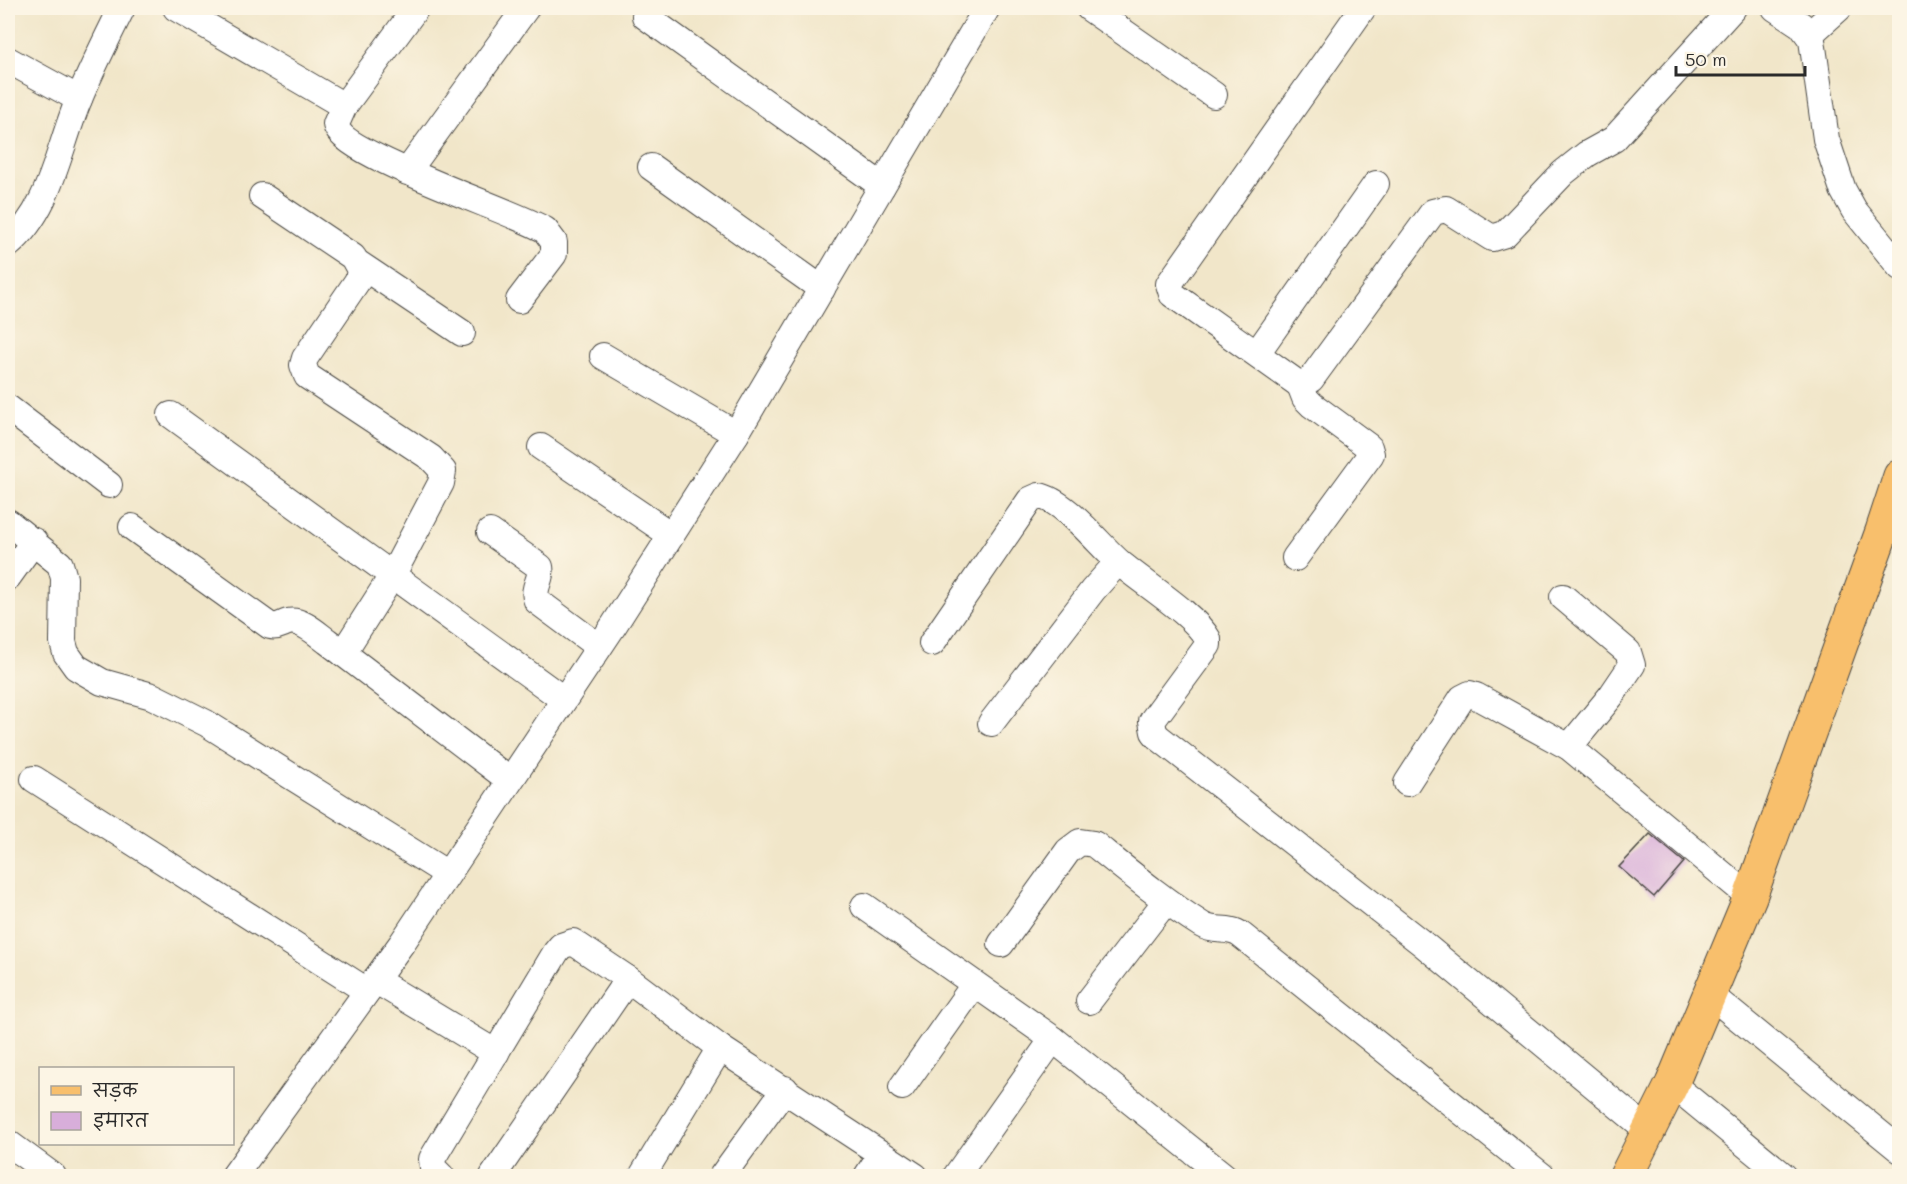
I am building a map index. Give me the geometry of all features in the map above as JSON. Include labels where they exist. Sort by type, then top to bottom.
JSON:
[{"type":"main road","points":[[1626,1176],[1672,1084],[1750,897],[1882,531],[1899,476]]},
{"type":"street","points":[[8,245],[31,222],[40,205],[79,99],[122,8]]},
{"type":"street","points":[[176,8],[344,106]]},
{"type":"street","points":[[417,8],[344,106],[336,124],[341,136],[407,172],[538,226],[550,236],[555,248],[554,254],[519,300]]},
{"type":"street","points":[[407,172],[526,8]]},
{"type":"street","points":[[234,1176],[371,985],[599,647],[736,434],[987,8]]},
{"type":"street","points":[[1089,8],[1214,95]]},
{"type":"street","points":[[1295,558],[1371,454],[1370,447],[1305,398],[1300,385],[1172,294],[1169,284],[1363,8]]},
{"type":"street","points":[[1300,385],[1311,379],[1433,212],[1446,209],[1492,238],[1506,234],[1563,173],[1587,154],[1614,139],[1733,8]]},
{"type":"street","points":[[1775,8],[1801,26],[1809,35],[1813,46],[1826,139],[1843,190],[1854,210],[1899,267]]},
{"type":"street","points":[[1809,35],[1839,8]]},
{"type":"street","points":[[645,16],[882,186]]},
{"type":"street","points":[[8,60],[79,99]]},
{"type":"street","points":[[651,167],[822,289]]},
{"type":"street","points":[[1257,353],[1376,184]]},
{"type":"street","points":[[262,196],[462,333]]},
{"type":"street","points":[[343,653],[393,576],[441,483],[443,471],[431,458],[307,376],[303,365],[358,280],[360,270],[356,262]]},
{"type":"street","points":[[603,356],[736,434]]},
{"type":"street","points":[[8,408],[110,485]]},
{"type":"street","points":[[171,415],[562,699]]},
{"type":"street","points":[[541,447],[671,535]]},
{"type":"street","points":[[932,643],[1034,497],[1043,497],[1066,512],[1118,562],[1190,619],[1208,639],[1208,645],[1152,721],[1154,732],[1158,737],[1423,944],[1650,1132]]},
{"type":"street","points":[[8,522],[60,564],[64,578],[63,642],[66,653],[86,675],[102,682],[152,696],[206,723],[446,873]]},
{"type":"street","points":[[132,527],[265,624],[274,628],[287,622],[300,623],[343,653],[508,779]]},
{"type":"street","points":[[490,532],[540,567],[541,575],[535,591],[537,601],[599,647]]},
{"type":"street","points":[[8,577],[33,541]]},
{"type":"street","points":[[992,723],[1093,590],[1118,562]]},
{"type":"street","points":[[1563,597],[1628,652],[1632,665],[1611,696],[1569,747]]},
{"type":"street","points":[[1407,783],[1462,698],[1470,694],[1498,706],[1569,747],[1750,897]]},
{"type":"street","points":[[34,779],[371,985],[496,1053]]},
{"type":"street","points":[[1001,944],[1068,851],[1080,842],[1094,844],[1166,901],[1207,927],[1232,929],[1241,934],[1542,1176]]},
{"type":"street","points":[[1089,1001],[1166,901]]},
{"type":"street","points":[[864,906],[1053,1038],[1224,1176]]},
{"type":"street","points":[[441,1176],[432,1168],[432,1159],[561,946],[573,942],[628,979],[720,1048],[784,1089],[873,1166],[915,1176]]},
{"type":"street","points":[[493,1176],[628,979]]},
{"type":"street","points":[[902,1087],[974,985]]},
{"type":"street","points":[[1709,994],[1899,1150]]},
{"type":"street","points":[[956,1176],[1053,1038]]},
{"type":"street","points":[[642,1176],[720,1048]]},
{"type":"street","points":[[1672,1084],[1784,1176]]},
{"type":"street","points":[[722,1176],[784,1089]]},
{"type":"street","points":[[8,1143],[53,1176]]},
{"type":"building","points":[[1650,834],[1684,862],[1654,897],[1619,867]]}]
